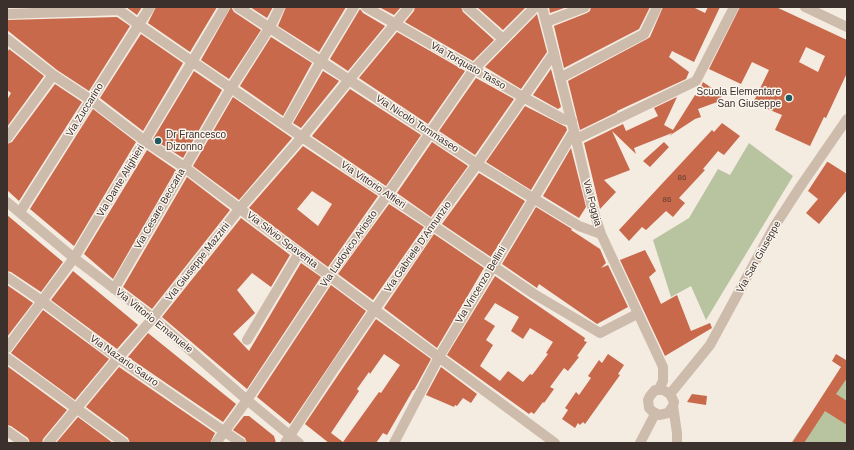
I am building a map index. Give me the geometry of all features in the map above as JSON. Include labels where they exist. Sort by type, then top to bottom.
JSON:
[{"type":"street","name":"Via Zuccarino","points":[[20,212],[150,7]]},
{"type":"street","name":"Via Dante Alighieri","points":[[7,348],[74,258],[225,7]]},
{"type":"street","name":"Via Nicolò Tommaseo","points":[[238,7],[477,164],[579,226],[601,234]]},
{"type":"street","name":"Via Cesare Beccaria","points":[[114,289],[184,167],[231,88],[270,27],[280,7]]},
{"type":"street","points":[[285,125],[321,61],[354,7]]},
{"type":"street","name":"Via Torquato Tasso","points":[[366,7],[563,119],[574,130]]},
{"type":"street","name":"Via Giuseppe Mazzini","points":[[48,443],[153,318],[240,208],[302,137],[409,7]]},
{"type":"street","points":[[467,7],[503,39]]},
{"type":"street","name":"Via Ludovico Ariosto","points":[[216,443],[247,400],[330,275],[474,69],[535,7]]},
{"type":"street","name":"Via Foggia","points":[[542,7],[574,130],[591,203],[601,234],[663,367],[663,380],[659,389]]},
{"type":"street","points":[[546,22],[585,7]]},
{"type":"street","points":[[560,78],[644,34],[657,7]]},
{"type":"street","points":[[574,130],[696,82],[734,7]]},
{"type":"street","points":[[805,7],[847,27]]},
{"type":"street","name":"Via Vittorio Alfieri","points":[[117,9],[138,25],[534,294],[600,333],[637,314]]},
{"type":"street","points":[[7,14],[117,9]]},
{"type":"street","name":"Via Silvio Spaventa","points":[[8,42],[240,208],[299,254],[330,275],[555,443]]},
{"type":"street","name":"Via Gabriele D'Annunzio","points":[[288,440],[333,370],[554,53]]},
{"type":"street","points":[[7,138],[53,75]]},
{"type":"street","name":"Via San Giuseppe","points":[[670,394],[710,345],[774,227],[847,119]]},
{"type":"street","name":"Via Vincenzo Bellini","points":[[394,443],[439,357],[574,130]]},
{"type":"street","name":"Via Vittorio Emanuele","points":[[7,202],[74,258],[153,318],[247,400],[288,440],[299,443]]},
{"type":"street","points":[[247,340],[299,254]]},
{"type":"street","name":"Via Nazario Sauro","points":[[7,277],[42,301],[118,358],[241,443]]},
{"type":"street","points":[[7,358],[124,443]]},
{"type":"street","points":[[673,406],[668,413],[655,414],[649,408],[648,400],[652,393],[659,389],[667,391],[670,394],[674,402],[673,406],[678,433],[678,443]]},
{"type":"street","points":[[640,443],[655,414]]},
{"type":"street","points":[[7,431],[24,443]]},
{"type":"green space","points":[[749,143],[793,176],[706,320],[691,286],[671,297],[653,240],[689,218],[718,169],[730,175]]},
{"type":"green space","points":[[847,361],[847,443],[791,443]]},
{"type":"building","points":[[126,7],[142,7],[137,15]]},
{"type":"building","points":[[156,7],[217,7],[190,52],[148,23]]},
{"type":"building","points":[[231,7],[234,12],[261,30],[229,79],[201,60]]},
{"type":"building","points":[[250,7],[273,7],[267,18]]},
{"type":"building","points":[[286,7],[346,7],[319,52],[278,26]]},
{"type":"building","points":[[379,7],[401,7],[394,15]]},
{"type":"building","points":[[415,7],[461,7],[463,12],[494,40],[473,61],[405,22],[414,11]]},
{"type":"building","points":[[477,7],[526,7],[503,30]]},
{"type":"building","points":[[549,7],[567,7],[550,13]]},
{"type":"building","points":[[591,7],[650,7],[639,29],[564,68],[554,26],[587,13],[590,11]]},
{"type":"building","points":[[663,7],[693,7],[705,13],[708,7],[720,7],[694,62],[672,51],[669,57],[689,72],[686,79],[580,130],[568,81],[650,37]]},
{"type":"building","name":"Scuola Elementare San Giuseppe","points":[[740,7],[776,7],[847,40],[847,73],[826,118],[824,117],[810,146],[775,130],[782,115],[753,103],[769,70],[752,62],[741,84],[709,69]],"holes":[[[806,47],[825,56],[818,72],[799,62]]]},
{"type":"building","points":[[360,9],[363,13],[385,26],[348,71],[330,59]]},
{"type":"building","points":[[537,14],[547,52],[521,89],[485,67]]},
{"type":"building","points":[[117,17],[130,26],[89,91],[57,70],[7,30],[7,20]]},
{"type":"building","points":[[397,32],[465,71],[428,124],[359,78]]},
{"type":"building","points":[[141,34],[183,63],[143,131],[100,98]]},
{"type":"building","points":[[271,37],[312,63],[283,116],[240,86]]},
{"type":"building","points":[[9,49],[44,76],[7,127],[7,100],[11,93],[7,90],[7,53]]},
{"type":"building","points":[[551,69],[561,107],[558,109],[533,95]]},
{"type":"building","points":[[194,71],[222,90],[183,158],[153,139]]},
{"type":"building","points":[[323,71],[339,81],[301,128],[293,123]]},
{"type":"building","points":[[476,78],[514,99],[475,155],[439,131]]},
{"type":"building","points":[[703,82],[722,95],[720,101],[698,109],[701,117],[695,119],[669,136],[672,133],[634,148],[636,154],[612,131],[630,170],[604,180],[616,192],[600,209],[584,143],[623,124],[626,131],[658,116],[654,108],[677,97],[664,125],[673,130],[695,95],[697,96]]},
{"type":"building","points":[[55,84],[82,102],[19,201],[7,190],[7,144],[12,142]]},
{"type":"building","points":[[350,89],[421,135],[386,186],[312,136]]},
{"type":"building","points":[[233,97],[292,138],[239,200],[193,166]]},
{"type":"building","points":[[525,106],[566,127],[567,130],[531,190],[486,162]]},
{"type":"building","points":[[93,109],[136,142],[74,246],[30,209]]},
{"type":"building","points":[[722,123],[740,136],[724,155],[718,151],[703,169],[705,170],[679,198],[685,203],[673,217],[666,211],[646,230],[642,227],[629,241],[619,230],[712,130],[714,132]]},
{"type":"building","points":[[432,142],[468,166],[431,217],[397,193]]},
{"type":"building","points":[[664,142],[669,147],[650,167],[643,161]]},
{"type":"building","points":[[303,146],[378,196],[328,267],[249,208]],"holes":[[[312,191],[332,204],[318,226],[297,209]]]},
{"type":"building","points":[[571,148],[586,207],[579,218],[543,196]]},
{"type":"building","points":[[147,150],[176,170],[113,279],[84,254]]},
{"type":"building","points":[[827,162],[847,174],[847,190],[819,224],[806,213],[818,199],[808,191]]},
{"type":"building","points":[[479,173],[525,201],[491,257],[442,224]]},
{"type":"building","points":[[187,177],[230,210],[152,309],[123,287]]},
{"type":"building","points":[[389,204],[424,227],[373,300],[338,274]]},
{"type":"building","points":[[536,207],[572,229],[571,230],[600,249],[606,263],[601,268],[608,265],[628,307],[597,324],[539,284],[537,288],[502,264]]},
{"type":"building","points":[[7,215],[63,262],[41,292],[11,272],[7,271]]},
{"type":"building","points":[[241,218],[290,255],[271,287],[252,273],[237,290],[255,313],[233,334],[249,351],[301,263],[321,277],[247,389],[162,317]]},
{"type":"building","points":[[434,234],[484,268],[437,348],[384,308]]},
{"type":"building","points":[[645,250],[656,271],[649,277],[661,304],[677,295],[691,331],[710,323],[712,328],[665,356],[620,260]]},
{"type":"building","points":[[73,271],[138,325],[117,349],[51,300]]},
{"type":"building","points":[[495,276],[585,338],[584,341],[587,342],[577,356],[579,357],[568,371],[564,368],[550,387],[554,389],[534,414],[531,412],[529,414],[447,355]],"holes":[[[495,303],[519,317],[511,331],[523,339],[530,328],[553,342],[546,353],[548,354],[532,375],[530,374],[523,382],[508,371],[500,381],[480,366],[493,345],[486,340],[495,326],[484,319]]]},
{"type":"building","points":[[7,285],[33,303],[7,337]]},
{"type":"building","points":[[331,285],[366,311],[290,424],[257,397]]},
{"type":"building","points":[[43,310],[109,359],[75,400],[11,353]]},
{"type":"building","points":[[376,319],[431,359],[387,435],[383,433],[376,443],[329,443],[305,424]],"holes":[[[384,354],[400,365],[381,393],[379,392],[343,442],[331,433],[359,391],[357,389]]]},
{"type":"building","points":[[148,333],[236,404],[223,422],[128,357]]},
{"type":"building","points":[[608,354],[624,365],[618,374],[620,375],[585,424],[583,422],[580,425],[578,423],[575,428],[562,419],[568,410],[565,408],[576,392],[579,395],[591,378],[588,376],[599,360],[602,363]]},
{"type":"building","points":[[836,354],[846,360],[847,359],[847,378],[836,394],[847,401],[847,425],[825,411],[804,443],[792,443],[841,367],[832,361]]},
{"type":"building","points":[[7,366],[67,410],[43,439],[42,443],[30,443],[28,438],[11,426],[7,425]]},
{"type":"building","points":[[119,367],[215,433],[210,443],[130,443],[128,438],[86,407]]},
{"type":"building","points":[[441,367],[477,394],[471,403],[463,398],[457,406],[455,405],[454,407],[426,395]]},
{"type":"building","points":[[692,394],[707,396],[706,405],[687,402]]},
{"type":"building","points":[[244,416],[249,416],[274,436],[276,443],[247,443],[245,438],[233,430]]},
{"type":"building","points":[[78,417],[113,443],[56,443]]},
{"type":"place","name":"Scuola Elementare San Giuseppe","points":[[789,98]]},
{"type":"place","name":"Dr Francesco Dizonno","points":[[158,141]]}]
